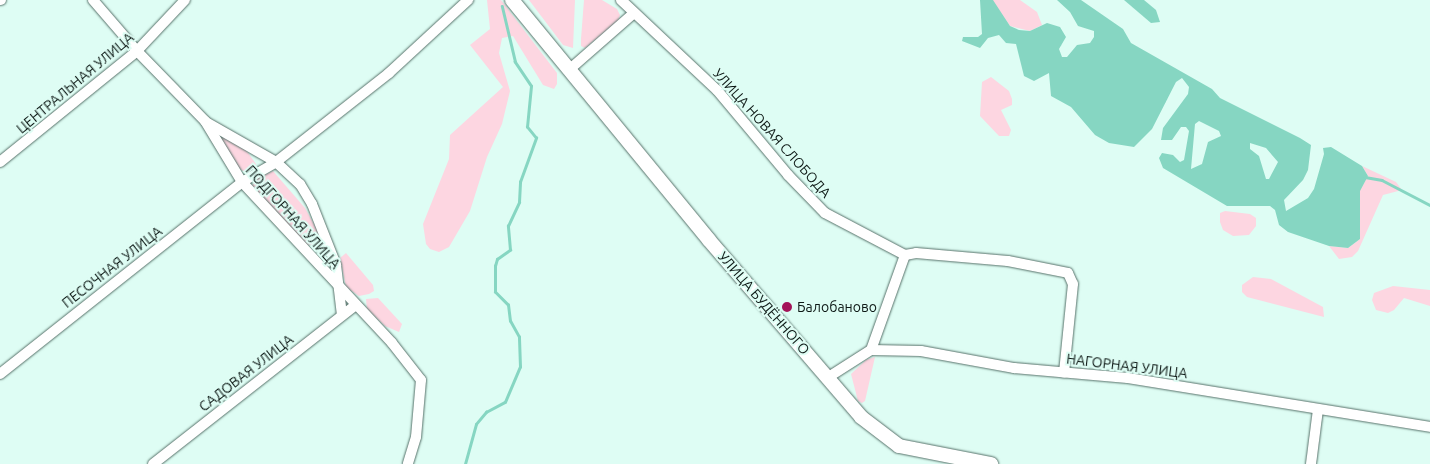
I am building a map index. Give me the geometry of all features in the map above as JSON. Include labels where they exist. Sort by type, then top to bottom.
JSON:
[{"type":"main road","name":"УЛИЦА БУДЁННОГО","points":[[512,0],[861,418],[880,435],[899,446],[991,464]]},
{"type":"street","name":"ПОДГОРНАЯ УЛИЦА","points":[[93,0],[137,51],[205,121],[242,182],[356,305],[421,380],[416,437],[408,464]]},
{"type":"street","name":"ЦЕНТРАЛЬНАЯ УЛИЦА","points":[[0,162],[137,51],[185,0]]},
{"type":"street","points":[[276,162],[389,73],[468,0]]},
{"type":"street","name":"УЛИЦА НОВАЯ СЛОБОДА","points":[[622,0],[717,90],[813,202],[825,213],[905,255],[916,253],[1008,261],[1068,273],[1073,284],[1064,372]]},
{"type":"street","points":[[574,73],[634,13]]},
{"type":"street","points":[[205,121],[276,162],[300,184],[312,204],[336,265],[341,291],[342,315]]},
{"type":"street","name":"ПЕСОЧНАЯ УЛИЦА","points":[[0,374],[242,182],[276,162]]},
{"type":"street","points":[[827,378],[871,350],[905,255]]},
{"type":"street","name":"САДОВАЯ УЛИЦА","points":[[153,464],[356,305]]},
{"type":"street","name":"НАГОРНАЯ УЛИЦА","points":[[871,350],[921,351],[1014,368],[1128,378],[1430,427]]},
{"type":"street","points":[[1311,464],[1318,409]]},
{"type":"shaded area","points":[[487,0],[501,0],[557,73],[557,84],[554,89],[543,85],[513,36],[502,38],[499,53],[510,91],[502,124],[487,157],[470,211],[449,247],[439,252],[430,249],[426,244],[423,224],[449,159],[450,135],[503,87],[470,45],[490,29]]},
{"type":"shaded area","points":[[529,0],[575,0],[573,48],[563,45]]},
{"type":"shaded area","points":[[584,0],[602,0],[617,9],[620,15],[618,21],[585,48],[581,46]]},
{"type":"shaded area","points":[[980,0],[993,0],[1010,26],[1019,30],[1030,31],[1047,23],[1060,27],[1066,37],[1059,49],[1062,57],[1067,57],[1077,45],[1090,43],[1094,37],[1094,31],[1078,26],[1070,12],[1057,0],[1081,0],[1123,29],[1131,43],[1212,89],[1220,98],[1311,145],[1308,170],[1303,180],[1284,200],[1286,211],[1308,198],[1314,189],[1324,154],[1323,148],[1331,147],[1362,166],[1368,176],[1360,191],[1360,239],[1348,248],[1329,246],[1288,232],[1279,225],[1275,210],[1270,206],[1227,206],[1163,168],[1159,158],[1162,153],[1173,155],[1180,162],[1184,160],[1189,131],[1186,127],[1181,127],[1172,140],[1161,140],[1163,128],[1188,94],[1189,87],[1182,78],[1176,82],[1152,129],[1134,147],[1109,143],[1095,135],[1071,107],[1051,96],[1049,73],[1034,81],[1024,76],[1016,44],[1006,43],[999,35],[988,38],[980,48],[962,41],[963,37],[978,37],[982,34]],"holes":[[[1199,121],[1219,131],[1221,136],[1208,142],[1202,164],[1191,169],[1195,124]],[[1250,143],[1266,148],[1278,162],[1269,179],[1266,179],[1259,156],[1250,149]]]},
{"type":"shaded area","points":[[992,0],[1020,0],[1037,12],[1042,25],[1030,31],[1010,26]]},
{"type":"shaded area","points":[[1124,0],[1144,0],[1156,10],[1160,22],[1151,23]]},
{"type":"shaded area","points":[[991,77],[1009,91],[1012,99],[1012,105],[1001,110],[1011,130],[1009,136],[999,136],[980,116],[982,82]]},
{"type":"shaded area","points":[[216,130],[246,150],[256,164],[254,168],[245,172],[238,168]]},
{"type":"shaded area","points":[[1362,166],[1396,182],[1402,190],[1383,195],[1358,251],[1352,257],[1339,259],[1329,246],[1348,248],[1360,239],[1360,190],[1368,176]]},
{"type":"shaded area","points":[[273,171],[305,208],[320,235],[317,244],[306,245],[252,186],[256,179]]},
{"type":"shaded area","points":[[1225,211],[1250,214],[1256,218],[1256,226],[1249,235],[1233,236],[1223,230],[1220,222],[1220,213]]},
{"type":"shaded area","points":[[346,253],[373,285],[374,291],[359,296],[346,287],[340,258]]},
{"type":"shaded area","points":[[1253,277],[1271,279],[1323,307],[1324,317],[1247,297],[1242,292],[1242,285]]},
{"type":"shaded area","points":[[1393,286],[1430,290],[1430,306],[1404,298],[1394,310],[1388,313],[1376,310],[1372,300],[1374,293]]},
{"type":"shaded area","points":[[378,298],[402,324],[399,332],[385,326],[367,309],[366,299]]},
{"type":"shaded area","points":[[875,357],[865,401],[862,403],[858,401],[851,374],[866,360]]},
{"type":"waterway","points":[[465,464],[476,424],[486,412],[505,402],[520,367],[519,337],[510,321],[508,305],[495,292],[495,266],[497,259],[510,250],[508,226],[519,202],[520,182],[536,138],[527,127],[531,86],[515,62],[502,7]]},
{"type":"waterway","points":[[1365,177],[1382,180],[1430,205]]},
{"type":"place","name":"Балобаново","points":[[787,307]]}]
